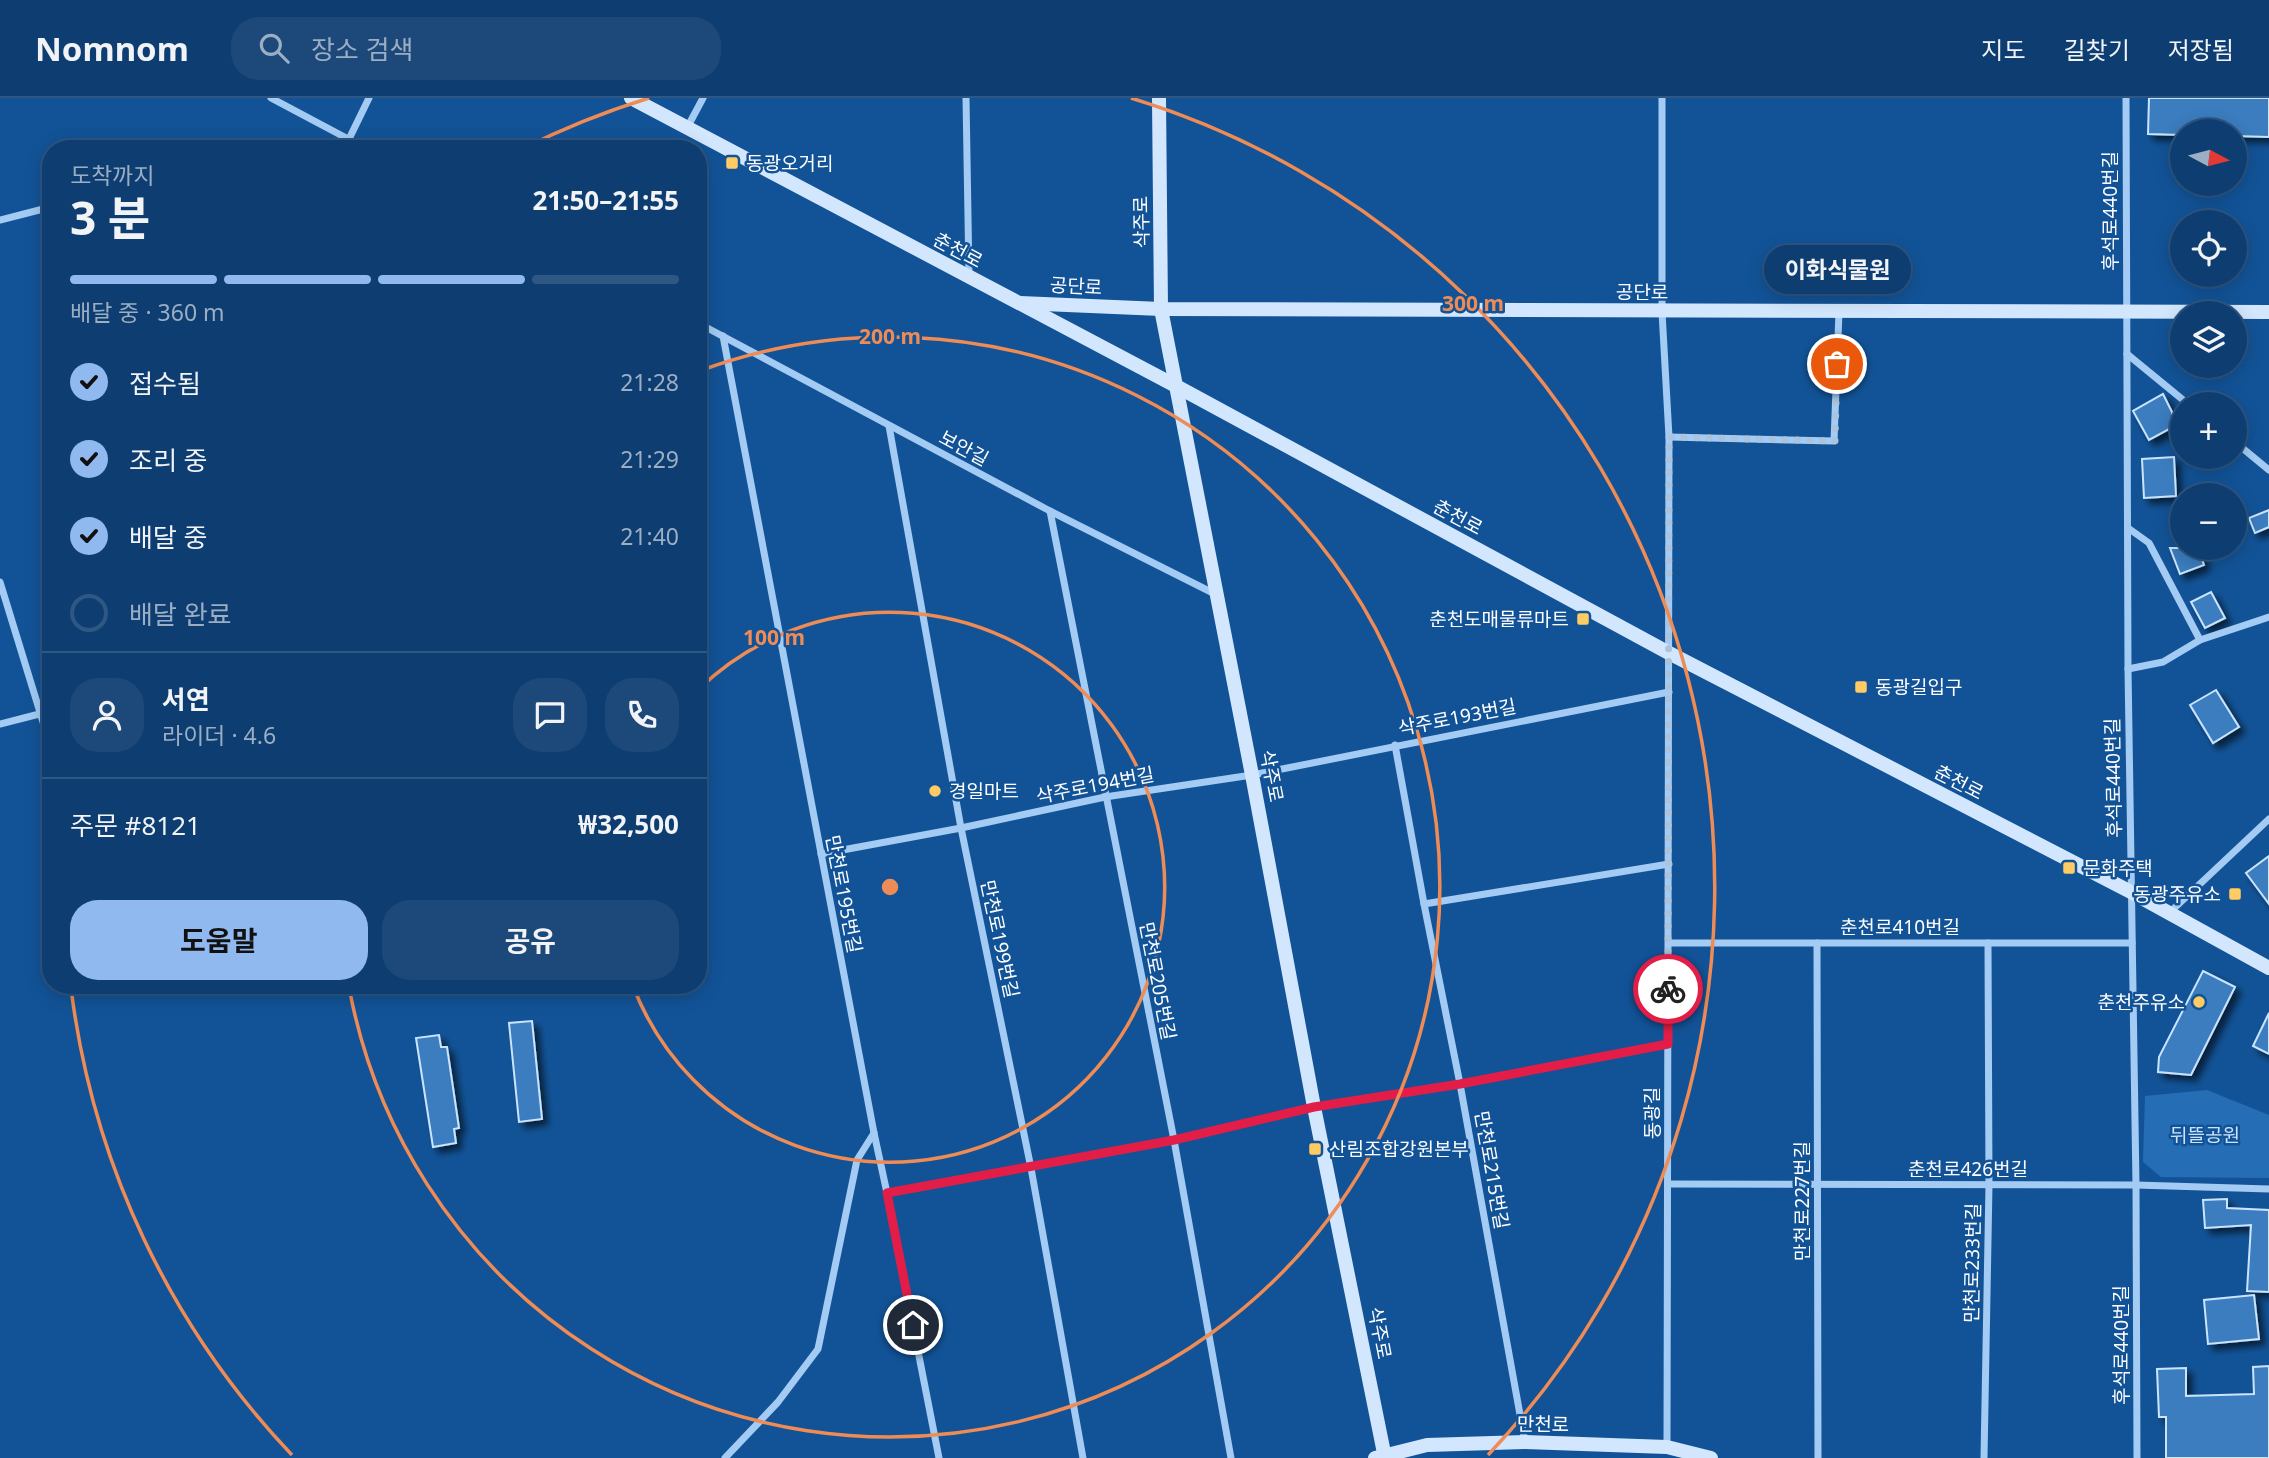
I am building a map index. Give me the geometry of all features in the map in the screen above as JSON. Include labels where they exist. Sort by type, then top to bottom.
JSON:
[{"type":"street","points":[[271,98],[349,139]]},
{"type":"street","points":[[349,139],[369,98]]},
{"type":"street","name":"춘천로","points":[[631,98],[1176,386],[1670,653],[2131,892],[2269,968]]},
{"type":"street","points":[[687,128],[703,98]]},
{"type":"street","points":[[966,98],[969,278]]},
{"type":"street","name":"삭주로","points":[[1159,98],[1161,309],[1382,1457]]},
{"type":"street","name":"동광길","points":[[1662,98],[1662,312],[1669,437],[1670,653],[1667,1447]]},
{"type":"street","name":"후석로440번길","points":[[2126,98],[2128,668],[2136,1185],[2137,1458]]},
{"type":"street","points":[[344,140],[349,139]]},
{"type":"street","points":[[0,220],[42,209]]},
{"type":"street","name":"공단로","points":[[1016,302],[1161,309],[2269,313]]},
{"type":"street","points":[[1669,437],[1835,441],[1839,312]]},
{"type":"street","name":"보안길","points":[[707,328],[1050,511],[1217,595]]},
{"type":"street","name":"만천로195번길","points":[[723,336],[874,1133],[939,1458]]},
{"type":"street","points":[[2126,354],[2173,392]]},
{"type":"street","name":"만천로199번길","points":[[889,426],[961,828],[1031,1168],[1083,1458]]},
{"type":"street","points":[[2247,452],[2269,470]]},
{"type":"street","name":"만천로205번길","points":[[1050,511],[1174,1140],[1231,1458]]},
{"type":"street","points":[[2128,528],[2149,543],[2200,640]]},
{"type":"street","points":[[0,582],[42,720]]},
{"type":"street","points":[[2128,668],[2163,662],[2200,640],[2269,617]]},
{"type":"street","name":"삭주로193번길","points":[[1252,775],[1669,692]]},
{"type":"street","points":[[0,724],[40,714]]},
{"type":"street","name":"만천로215번길","points":[[1395,745],[1525,1442]]},
{"type":"street","name":"삭주로194번길","points":[[821,854],[1105,797],[1252,775]]},
{"type":"street","points":[[2168,914],[2269,818]]},
{"type":"street","points":[[1424,904],[1669,864]]},
{"type":"street","name":"춘천로410번길","points":[[1669,943],[2132,943]]},
{"type":"street","name":"만천로227번길","points":[[1817,943],[1818,1458]]},
{"type":"street","name":"만천로233번길","points":[[1984,1458],[1989,1185],[1987,943]]},
{"type":"street","points":[[887,1193],[1174,1140],[1314,1107],[1460,1084],[1668,1044]]},
{"type":"street","points":[[726,1458],[778,1402],[818,1349],[857,1160],[874,1133]]},
{"type":"street","name":"춘천로426번길","points":[[1668,1184],[2136,1185],[2269,1189]]},
{"type":"street","name":"만천로","points":[[1382,1457],[1427,1445],[1525,1442],[1667,1447],[1711,1458]]},
{"type":"green space","name":"뒤뜰공원","points":[[2207,1090],[2269,1115],[2269,1178],[2161,1177],[2143,1162],[2145,1096]]},
{"type":"building","points":[[2149,98],[2269,98],[2269,137],[2247,136],[2247,119],[2170,119],[2170,135],[2148,134]]},
{"type":"building","points":[[2163,394],[2170,408],[2170,429],[2149,440],[2133,411]]},
{"type":"building","points":[[2170,457],[2170,469],[2175,469],[2175,483],[2170,483],[2170,496],[2144,498],[2142,459]]},
{"type":"building","points":[[2269,510],[2269,527],[2255,533],[2249,518]]},
{"type":"building","points":[[2175,560],[2202,560],[2204,565],[2180,574]]},
{"type":"building","points":[[2211,592],[2225,618],[2205,628],[2191,602]]},
{"type":"building","points":[[2216,690],[2239,727],[2213,743],[2190,705]]},
{"type":"building","points":[[2269,856],[2269,904],[2246,873]]},
{"type":"building","points":[[2203,971],[2235,987],[2191,1075],[2158,1072],[2159,1057]]},
{"type":"building","points":[[2269,1013],[2269,1054],[2253,1046]]},
{"type":"building","points":[[532,1021],[542,1119],[519,1122],[509,1023]]},
{"type":"building","points":[[439,1035],[441,1047],[447,1047],[459,1128],[454,1129],[456,1143],[433,1147],[416,1038]]},
{"type":"building","points":[[2227,1199],[2227,1208],[2269,1210],[2269,1292],[2247,1291],[2251,1225],[2205,1228],[2203,1200]]},
{"type":"building","points":[[2254,1295],[2259,1339],[2208,1344],[2204,1300]]},
{"type":"building","points":[[2269,1366],[2269,1458],[2166,1458],[2166,1417],[2159,1417],[2157,1369],[2186,1368],[2186,1396],[2254,1394],[2253,1367]]},
{"type":"way so far","points":[[1668,989],[1669,437],[1835,441],[1837,364]]},
{"type":"place","name":"동광오거리","points":[[732,163]]},
{"type":"place","name":"이화식물원","points":[[1837,364]]},
{"type":"place","name":"춘천도매물류마트","points":[[1583,619]]},
{"type":"place","name":"동광길입구","points":[[1861,687]]},
{"type":"place","name":"경일마트","points":[[935,791]]},
{"type":"place","name":"문화주택","points":[[2069,868]]},
{"type":"place","name":"동광주유소","points":[[2235,894]]},
{"type":"place","name":"춘천주유소","points":[[2199,1002]]},
{"type":"place","name":"산림조합강원본부","points":[[1315,1149]]},
{"type":"route","points":[[913,1325],[887,1193],[1174,1140],[1314,1107],[1460,1084],[1668,1044],[1668,989]]}]
